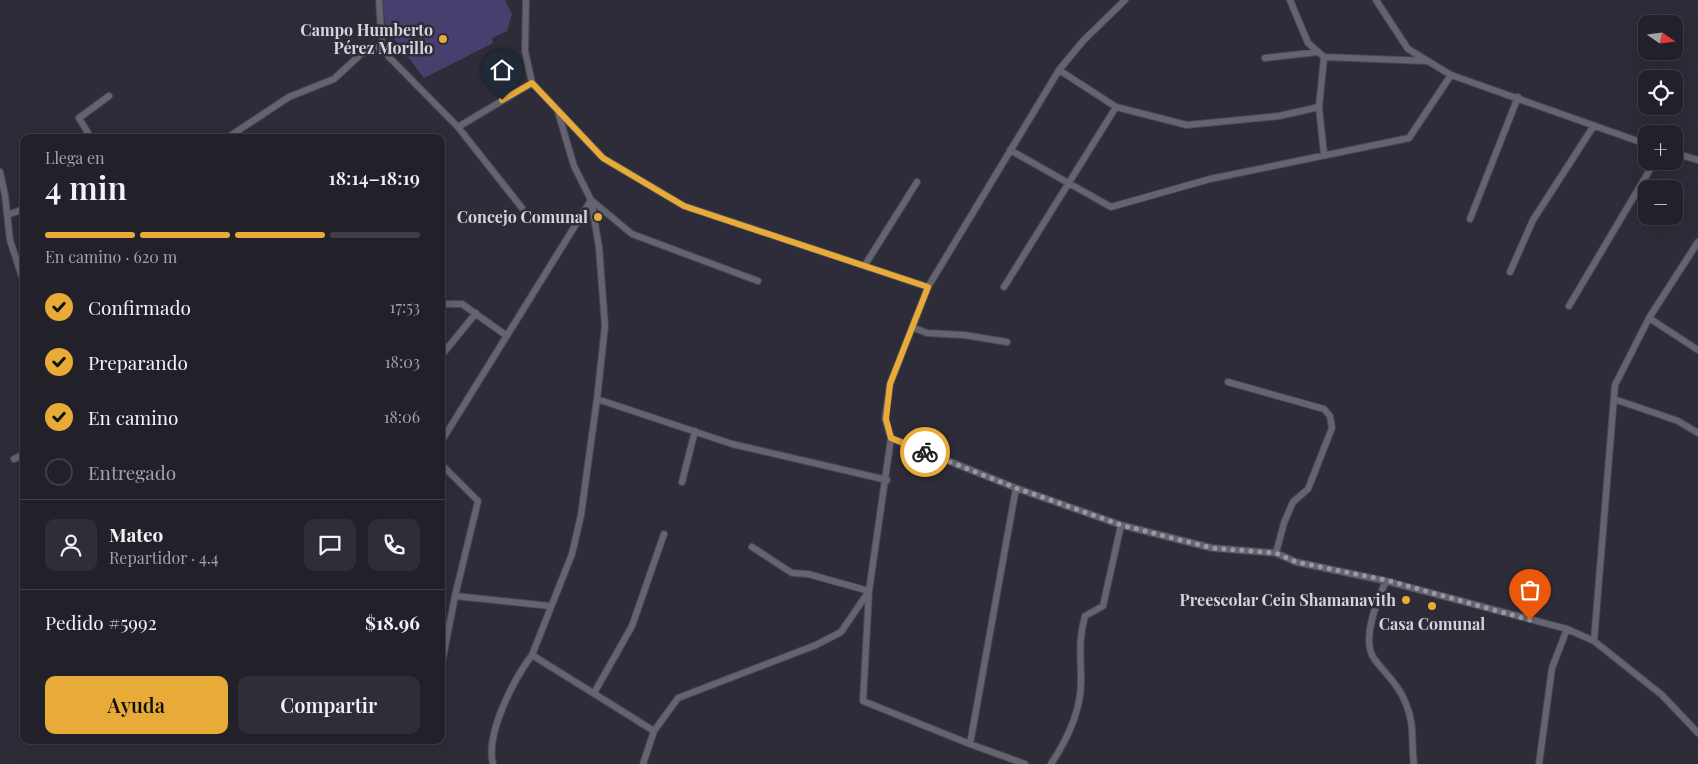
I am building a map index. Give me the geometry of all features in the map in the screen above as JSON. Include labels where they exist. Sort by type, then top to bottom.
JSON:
[{"type":"street","points":[[380,0],[382,45],[389,57],[458,126],[522,208]]},
{"type":"street","points":[[526,0],[525,51],[532,83],[603,158],[684,206],[928,287]]},
{"type":"street","points":[[1025,764],[862,701],[869,591],[887,480],[891,438],[886,419],[890,384],[928,287],[1010,150],[1059,70],[1083,41],[1125,0]]},
{"type":"street","points":[[1290,0],[1308,43],[1324,57],[1429,62]]},
{"type":"street","points":[[1376,0],[1408,49],[1451,75],[1518,97],[1593,127],[1638,141]]},
{"type":"street","points":[[234,134],[289,97],[334,79],[361,54],[382,45]]},
{"type":"street","points":[[1265,58],[1318,52]]},
{"type":"street","points":[[1324,57],[1319,107],[1324,155]]},
{"type":"street","points":[[1059,70],[1116,107],[1186,125],[1279,116],[1319,107]]},
{"type":"street","points":[[1010,150],[1110,207],[1210,179],[1409,138],[1451,75]]},
{"type":"street","points":[[458,126],[532,83]]},
{"type":"street","points":[[89,134],[78,118],[109,96]]},
{"type":"street","points":[[1470,219],[1518,97]]},
{"type":"street","points":[[1004,287],[1070,185],[1116,107]]},
{"type":"street","points":[[493,764],[491,755],[493,742],[508,694],[532,655],[572,554],[581,515],[605,326],[599,247],[591,200],[574,166],[558,111]]},
{"type":"street","points":[[1510,272],[1533,220],[1593,127]]},
{"type":"street","points":[[1683,156],[1698,160]]},
{"type":"street","points":[[1569,306],[1650,170]]},
{"type":"street","points":[[0,172],[10,240],[20,271]]},
{"type":"street","points":[[865,265],[917,182]]},
{"type":"street","points":[[591,200],[632,234],[758,282]]},
{"type":"street","points":[[445,436],[591,200]]},
{"type":"street","points":[[7,214],[20,210]]},
{"type":"street","points":[[1594,641],[1615,385],[1649,318],[1698,242]]},
{"type":"street","points":[[445,304],[462,304],[507,336]]},
{"type":"street","points":[[445,351],[476,313]]},
{"type":"street","points":[[1649,318],[1698,350]]},
{"type":"street","points":[[912,327],[927,333],[964,335],[1008,342]]},
{"type":"street","points":[[1228,382],[1324,409],[1332,420],[1332,428],[1308,489],[1293,502],[1284,523],[1276,553]]},
{"type":"street","points":[[597,398],[732,444],[887,480]]},
{"type":"street","points":[[1614,399],[1678,421],[1698,433]]},
{"type":"street","points":[[682,482],[695,431]]},
{"type":"street","points":[[891,438],[1016,488],[1121,525],[1212,548],[1276,553],[1296,562],[1386,580],[1567,630],[1594,641],[1662,695],[1698,733]]},
{"type":"street","points":[[14,459],[20,456]]},
{"type":"street","points":[[445,468],[478,501],[455,596],[445,647]]},
{"type":"street","points":[[970,744],[1016,488]]},
{"type":"street","points":[[1052,764],[1074,720],[1081,683],[1079,637],[1085,616],[1103,606],[1121,525]]},
{"type":"street","points":[[594,693],[632,626],[664,534]]},
{"type":"street","points":[[752,547],[792,573],[808,574],[869,591]]},
{"type":"street","points":[[1386,580],[1377,602],[1367,642],[1373,658],[1392,680],[1406,703],[1414,732],[1414,764]]},
{"type":"street","points":[[642,764],[654,731],[678,698],[816,645],[841,632],[869,591]]},
{"type":"street","points":[[455,596],[550,606]]},
{"type":"street","points":[[1539,764],[1552,668],[1567,630]]},
{"type":"street","points":[[532,655],[654,731]]},
{"type":"shaded area","name":"Campo Humberto Pérez Morillo","points":[[382,0],[505,0],[512,14],[507,31],[492,38],[493,43],[424,78],[386,28]]},
{"type":"way so far","points":[[925,452],[1016,488],[1121,525],[1212,548],[1276,553],[1296,562],[1386,580],[1530,620]]},
{"type":"place","name":"Campo Humberto Pérez Morillo","points":[[443,39]]},
{"type":"place","name":"Concejo Comunal","points":[[598,217]]},
{"type":"place","name":"Preescolar Cein Shamanavith","points":[[1406,600]]},
{"type":"place","name":"Casa Comunal","points":[[1432,606]]},
{"type":"route","points":[[502,100],[532,83],[603,158],[684,206],[928,287],[890,384],[886,419],[891,438],[925,452]]}]
